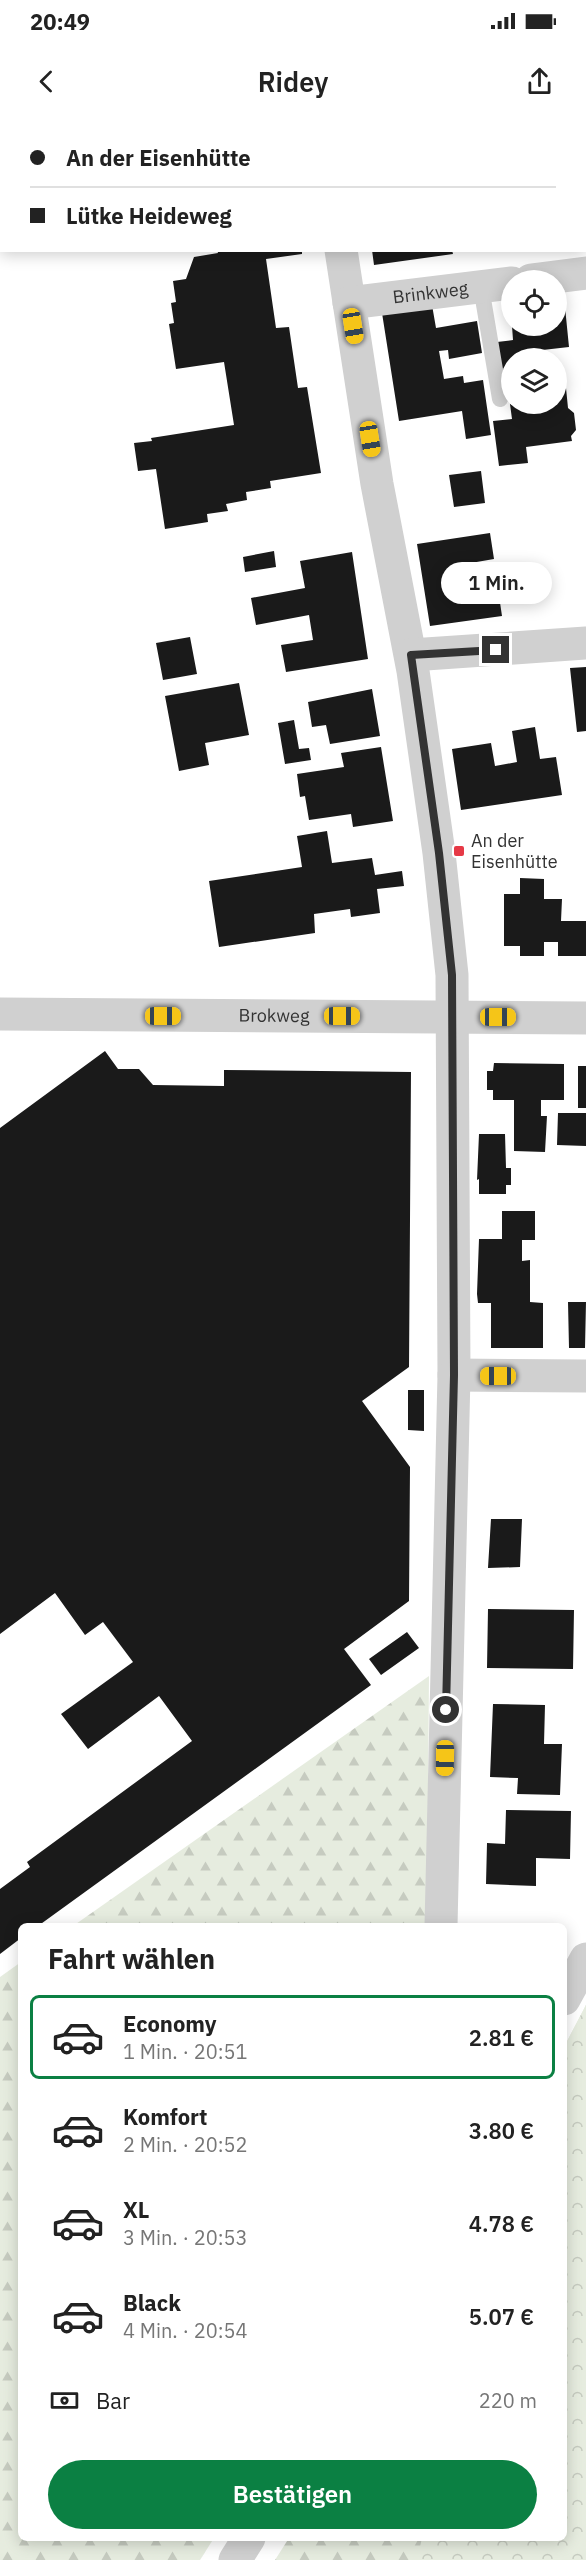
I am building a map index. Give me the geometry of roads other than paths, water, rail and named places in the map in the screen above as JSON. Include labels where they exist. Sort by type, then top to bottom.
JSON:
[{"type":"street","points":[[341,252],[377,484],[411,655],[439,853],[452,975],[454,1375],[441,1923]]},
{"type":"street","points":[[567,275],[586,273]]},
{"type":"street","name":"Brinkweg","points":[[349,303],[496,285]]},
{"type":"street","points":[[411,655],[586,643]]},
{"type":"street","name":"Brokweg","points":[[0,1014],[586,1018]]},
{"type":"street","points":[[454,1375],[586,1377]]},
{"type":"street","points":[[567,1994],[586,1959]]},
{"type":"street","points":[[235,2560],[247,2541]]},
{"type":"lane","points":[[496,285],[500,399]]},
{"type":"place","name":"An der Eisenhütte","points":[[459,851]]}]
